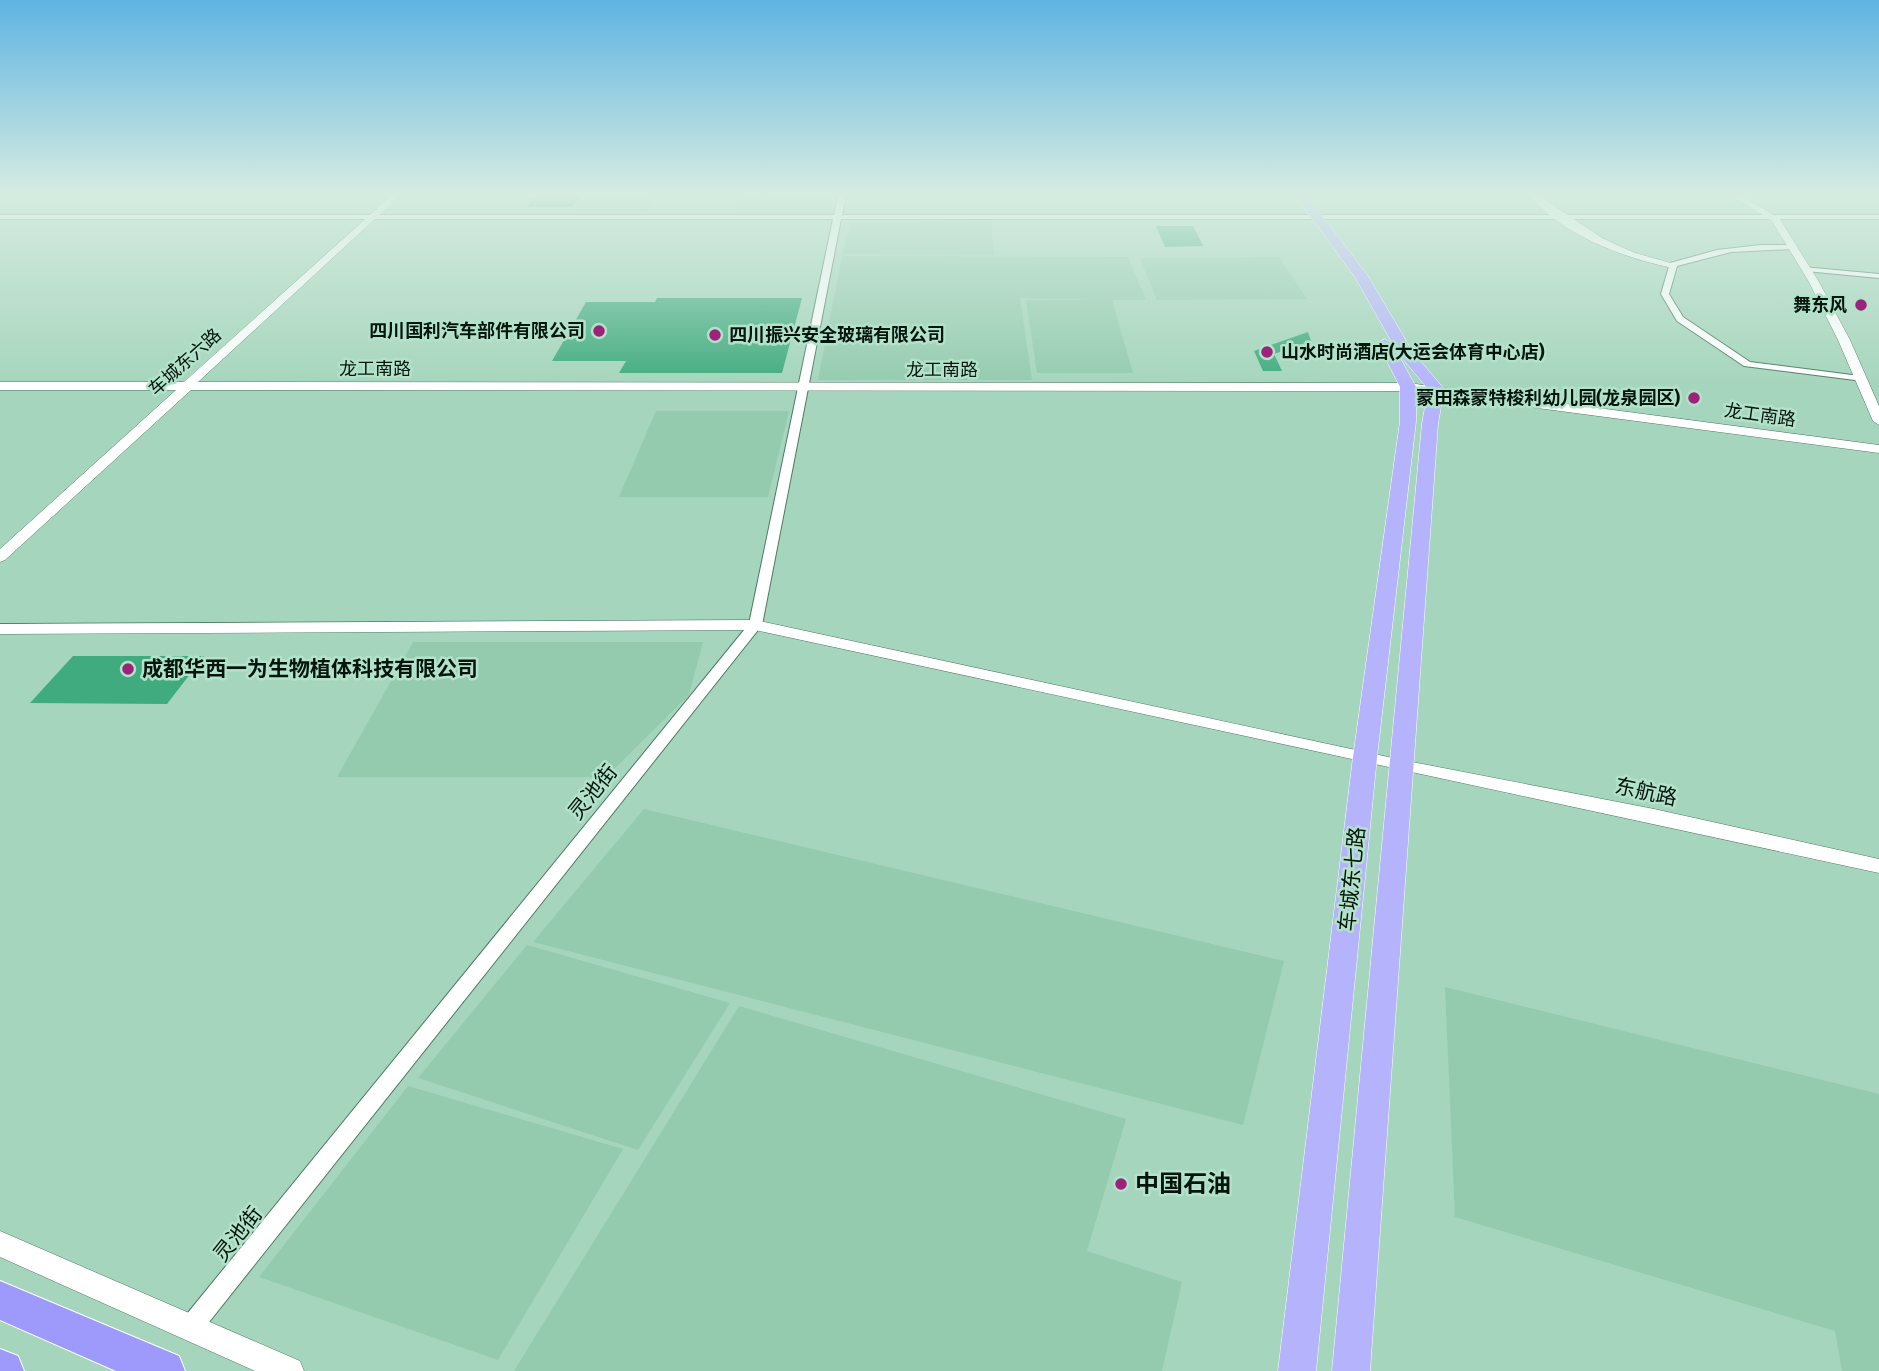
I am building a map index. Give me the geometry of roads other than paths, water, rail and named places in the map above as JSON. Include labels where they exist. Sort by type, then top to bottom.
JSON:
[{"type":"highway","points":[[0,1300],[164,1371]]},
{"type":"main road","points":[[1335,259],[1408,387]]},
{"type":"main road","points":[[1346,259],[1361,276],[1406,353],[1436,390]]},
{"type":"main road","name":"车城东七路","points":[[1297,1371],[1365,757],[1408,421],[1408,387]]},
{"type":"main road","name":"车城东七路","points":[[1351,1371],[1429,438],[1436,390]]},
{"type":"street","name":"车城东六路","points":[[0,544],[322,259]]},
{"type":"street","name":"灵池街","points":[[190,1328],[755,625],[830,259]]},
{"type":"street","points":[[1639,259],[1673,265],[1688,259]]},
{"type":"street","points":[[1800,259],[1844,340],[1879,421]]},
{"type":"street","points":[[1673,265],[1665,294],[1681,318],[1747,364],[1860,379]]},
{"type":"street","points":[[1806,269],[1879,276]]},
{"type":"street","name":"龙工南路","points":[[0,386],[1408,387],[1879,449]]},
{"type":"street","name":"车城东六路","points":[[0,557],[178,386]]},
{"type":"street","name":"东航路","points":[[0,629],[755,625],[1402,766],[1654,816],[1879,866]]},
{"type":"street","points":[[0,1244],[289,1371]]},
{"type":"place","name":"舞东风","points":[[1861,305]]},
{"type":"place","name":"四川国利汽车部件有限公司","points":[[599,331]]},
{"type":"place","name":"四川振兴安全玻璃有限公司","points":[[715,335]]},
{"type":"place","name":"山水时尚酒店(大运会体育中心店)","points":[[1267,352]]},
{"type":"place","name":"蒙田森蒙特梭利幼儿园(龙泉园区)","points":[[1694,398]]},
{"type":"place","name":"成都华西一为生物植体科技有限公司","points":[[128,669]]},
{"type":"place","name":"中国石油","points":[[1121,1184]]}]
